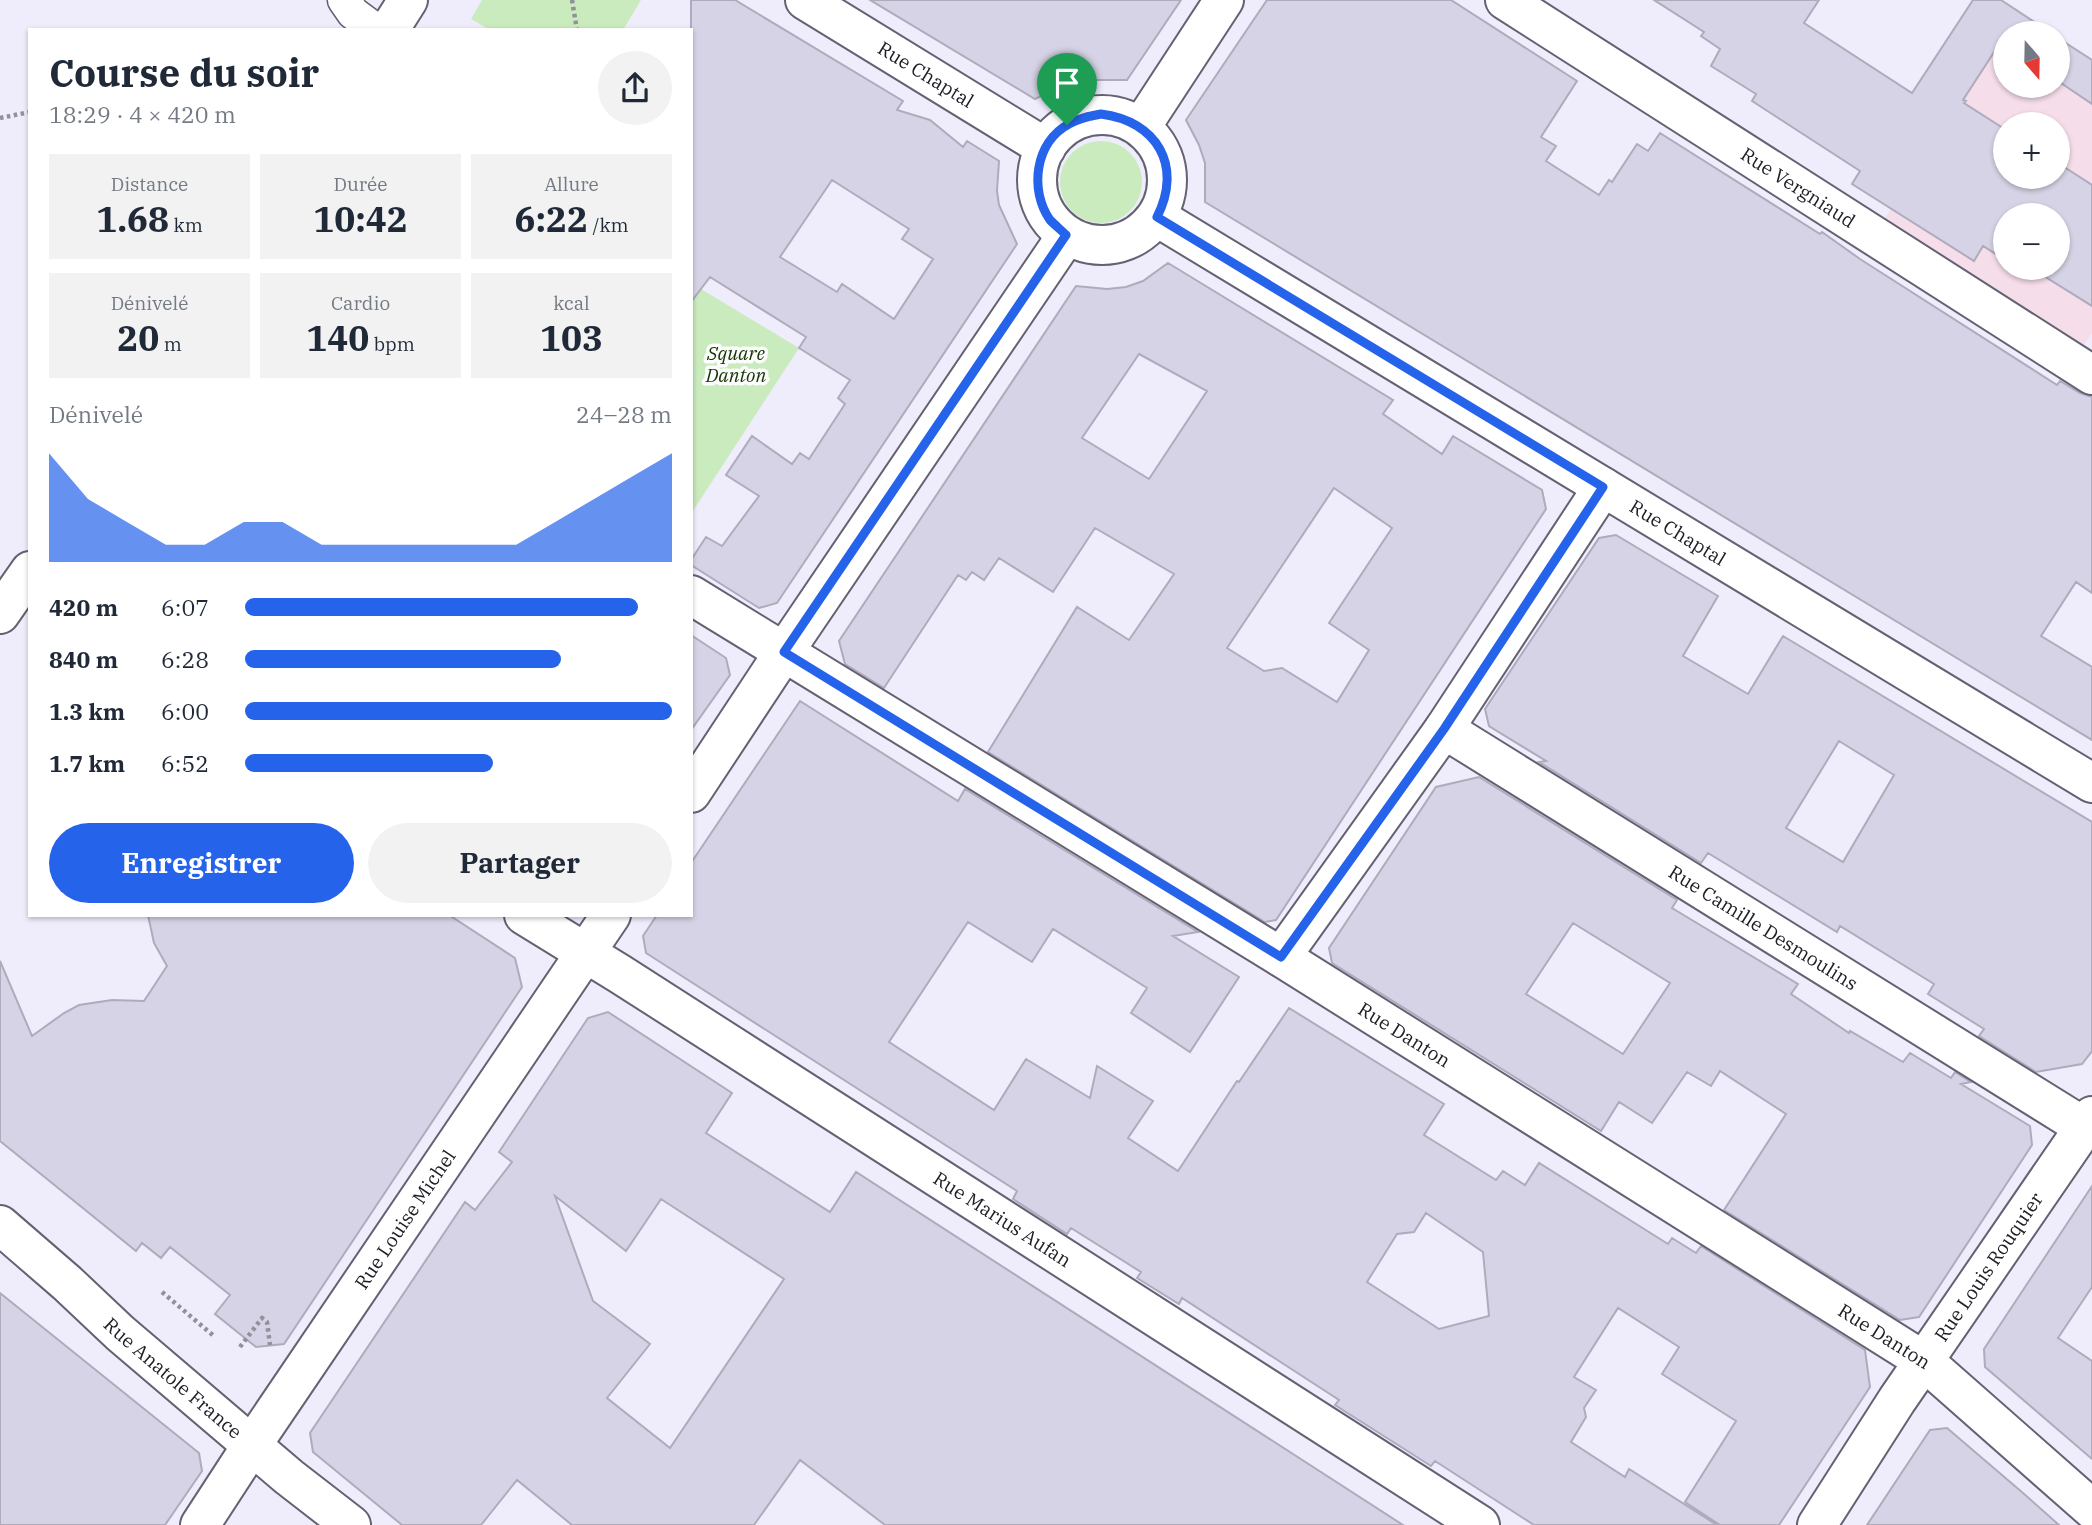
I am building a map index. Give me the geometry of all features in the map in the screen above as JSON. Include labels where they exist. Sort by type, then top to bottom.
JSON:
[{"type":"street","points":[[344,0],[354,13],[373,28]]},
{"type":"street","points":[[390,28],[408,0]]},
{"type":"street","name":"Rue Chaptal","points":[[805,0],[1046,148]]},
{"type":"street","points":[[1141,127],[1224,0]]},
{"type":"street","name":"Rue Vergniaud","points":[[1505,0],[2092,375]]},
{"type":"street","points":[[1101,114],[1120,117],[1141,127],[1154,139],[1164,157],[1168,183],[1164,203],[1157,217],[1145,230],[1114,244],[1096,245],[1066,235],[1051,221],[1042,204],[1037,184],[1039,166],[1046,148],[1067,125],[1082,118],[1101,114]]},
{"type":"street","name":"Rue Chaptal","points":[[1157,217],[2092,783]]},
{"type":"street","points":[[693,790],[1066,235]]},
{"type":"street","points":[[1281,957],[1444,729],[1603,487]]},
{"type":"street","name":"Rue Danton","points":[[693,596],[1281,957],[1924,1361],[2092,1509]]},
{"type":"street","name":"Rue Camille Desmoulins","points":[[1444,729],[2088,1122]]},
{"type":"street","name":"Rue Marius Aufan","points":[[527,917],[1480,1525]]},
{"type":"street","name":"Rue Louise Michel","points":[[200,1525],[610,917]]},
{"type":"street","name":"Rue Louis Rouquier","points":[[1817,1525],[1924,1361],[2088,1122]]},
{"type":"street","name":"Rue Anatole France","points":[[0,1225],[120,1333],[351,1525]]},
{"type":"path","points":[[572,0],[577,28]]},
{"type":"path","points":[[0,118],[28,112]]},
{"type":"path","points":[[162,1292],[215,1337]]},
{"type":"path","points":[[240,1347],[262,1318],[267,1322],[270,1345]]},
{"type":"shaded area","points":[[1993,54],[1993,98],[2070,98],[2070,89],[2092,104],[2092,333],[2084,345],[1885,218]]},
{"type":"green space","points":[[482,0],[641,0],[624,28],[487,28],[471,19]]},
{"type":"green space","points":[[1093,141],[1109,141],[1124,148],[1135,159],[1142,174],[1139,198],[1130,211],[1109,223],[1093,223],[1078,216],[1067,205],[1060,190],[1060,174],[1067,159],[1078,148]]},
{"type":"green space","name":"Square Danton","points":[[693,284],[799,348],[693,511]]},
{"type":"building","points":[[691,0],[735,0],[903,101],[897,110],[930,120],[963,147],[967,141],[999,161],[999,205],[1017,244],[777,603],[759,608],[693,566],[693,557],[706,537],[722,546],[759,496],[726,475],[752,436],[792,464],[800,453],[809,459],[845,404],[838,398],[850,380],[799,348],[806,337],[710,277],[693,299]],"holes":[[[832,180],[909,229],[902,239],[933,259],[894,319],[842,284],[837,292],[780,257]]]},
{"type":"building","points":[[870,0],[1181,0],[1127,80],[1082,80],[1067,83],[1035,99]]},
{"type":"building","points":[[1267,0],[1451,0],[1577,81],[1541,137],[1556,146],[1546,161],[1599,195],[1609,180],[1612,182],[1637,144],[1648,151],[1660,133],[1820,234],[1822,232],[2057,385],[2060,381],[2092,397],[2092,593],[2076,582],[2041,636],[2092,667],[2092,740],[1205,202],[1205,163],[1186,120]]},
{"type":"building","points":[[1654,0],[1819,0],[1804,23],[1912,93],[1973,0],[2001,0],[2033,21],[1993,21],[1993,54],[1963,100],[1993,122],[1993,189],[2070,189],[2070,171],[2092,185],[2092,306],[2050,280],[2070,280],[2070,203],[1993,203],[1993,252],[1983,246],[1974,261],[1852,184],[1860,171],[1752,101],[1756,94],[1711,66],[1720,49],[1701,36],[1704,32]]},
{"type":"building","points":[[2070,46],[2092,60],[2092,104],[2070,89]]},
{"type":"building","points":[[1168,263],[1393,400],[1383,414],[1442,454],[1453,436],[1542,490],[1546,509],[1276,920],[1265,922],[988,752],[1077,607],[1129,640],[1174,574],[1095,528],[1053,592],[999,558],[984,580],[972,572],[966,580],[958,575],[884,688],[845,664],[839,641],[1076,286],[1107,289],[1126,287],[1143,281]],"holes":[[[1139,354],[1207,391],[1149,479],[1082,438]],[[1334,488],[1392,528],[1329,623],[1369,650],[1337,702],[1282,668],[1264,671],[1227,648]]]},
{"type":"building","points":[[1616,535],[1718,596],[1683,656],[1748,694],[1783,636],[2092,822],[2092,1051],[2082,1064],[2036,1072],[1979,1036],[1984,1029],[1928,994],[1934,984],[1840,926],[1837,932],[1708,853],[1701,863],[1539,762],[1546,761],[1489,726],[1485,709],[1599,538]],"holes":[[[1839,741],[1894,775],[1843,862],[1786,828]]]},
{"type":"building","points":[[693,636],[726,658],[730,675],[693,727]]},
{"type":"building","points":[[800,701],[958,801],[965,789],[1198,932],[1173,936],[1239,977],[1190,1052],[1131,1013],[1147,988],[1053,929],[1032,962],[968,922],[889,1042],[994,1110],[1026,1059],[1090,1098],[1097,1066],[1153,1101],[1128,1138],[1178,1171],[1289,1008],[1444,1104],[1424,1135],[1496,1180],[1503,1171],[1525,1185],[1539,1163],[1668,1244],[1672,1238],[1696,1253],[1701,1246],[1865,1350],[1870,1387],[1779,1525],[1720,1525],[1685,1502],[1736,1421],[1662,1374],[1679,1347],[1618,1308],[1574,1377],[1596,1390],[1584,1408],[1586,1417],[1571,1442],[1625,1477],[1629,1469],[1717,1525],[1534,1525],[1435,1461],[1431,1466],[1335,1405],[1339,1400],[1182,1298],[1179,1304],[1137,1278],[1141,1272],[1071,1228],[1067,1234],[1013,1199],[1017,1191],[646,953],[643,936],[656,917],[693,917],[693,860]],"holes":[[[1426,1213],[1483,1252],[1489,1316],[1439,1329],[1367,1282],[1397,1234],[1414,1232]]]},
{"type":"building","points":[[1479,777],[1677,900],[1672,908],[1798,984],[1791,994],[1849,1033],[1850,1031],[1903,1062],[1910,1053],[1951,1078],[1955,1072],[1971,1082],[1961,1084],[2030,1126],[2032,1145],[1919,1317],[1900,1320],[1724,1210],[1786,1114],[1720,1071],[1711,1086],[1687,1072],[1652,1123],[1619,1102],[1601,1131],[1332,963],[1329,948],[1436,787]],"holes":[[[1573,923],[1670,983],[1623,1054],[1526,994]]]},
{"type":"building","points":[[148,917],[452,917],[515,958],[522,987],[284,1344],[256,1347],[215,1314],[230,1295],[170,1247],[161,1258],[142,1243],[136,1251],[0,1141],[0,961],[32,1036],[79,1005],[112,1000],[144,1001],[167,966],[154,943]]},
{"type":"building","points":[[608,1012],[732,1093],[706,1133],[830,1212],[856,1172],[1403,1525],[885,1525],[800,1460],[754,1525],[572,1525],[517,1480],[481,1525],[402,1525],[313,1452],[310,1433],[465,1202],[475,1210],[512,1162],[499,1152],[588,1018]],"holes":[[[555,1196],[626,1251],[661,1199],[784,1279],[670,1448],[607,1398],[650,1344],[593,1301]]]},
{"type":"building","points":[[2092,1186],[2092,1287],[2058,1338],[2092,1361],[2092,1459],[1985,1367],[1984,1349]]},
{"type":"building","points":[[0,1293],[199,1453],[202,1471],[165,1525],[0,1525]]},
{"type":"building","points":[[1947,1428],[2059,1525],[1867,1525],[1930,1430]]},
{"type":"route","points":[[1101,114],[1120,117],[1141,127],[1154,139],[1164,157],[1168,183],[1164,203],[1157,217],[1603,487],[1444,729],[1281,957],[784,652],[1066,235],[1051,221],[1042,204],[1037,184],[1039,166],[1046,148],[1067,125],[1101,114]]}]
